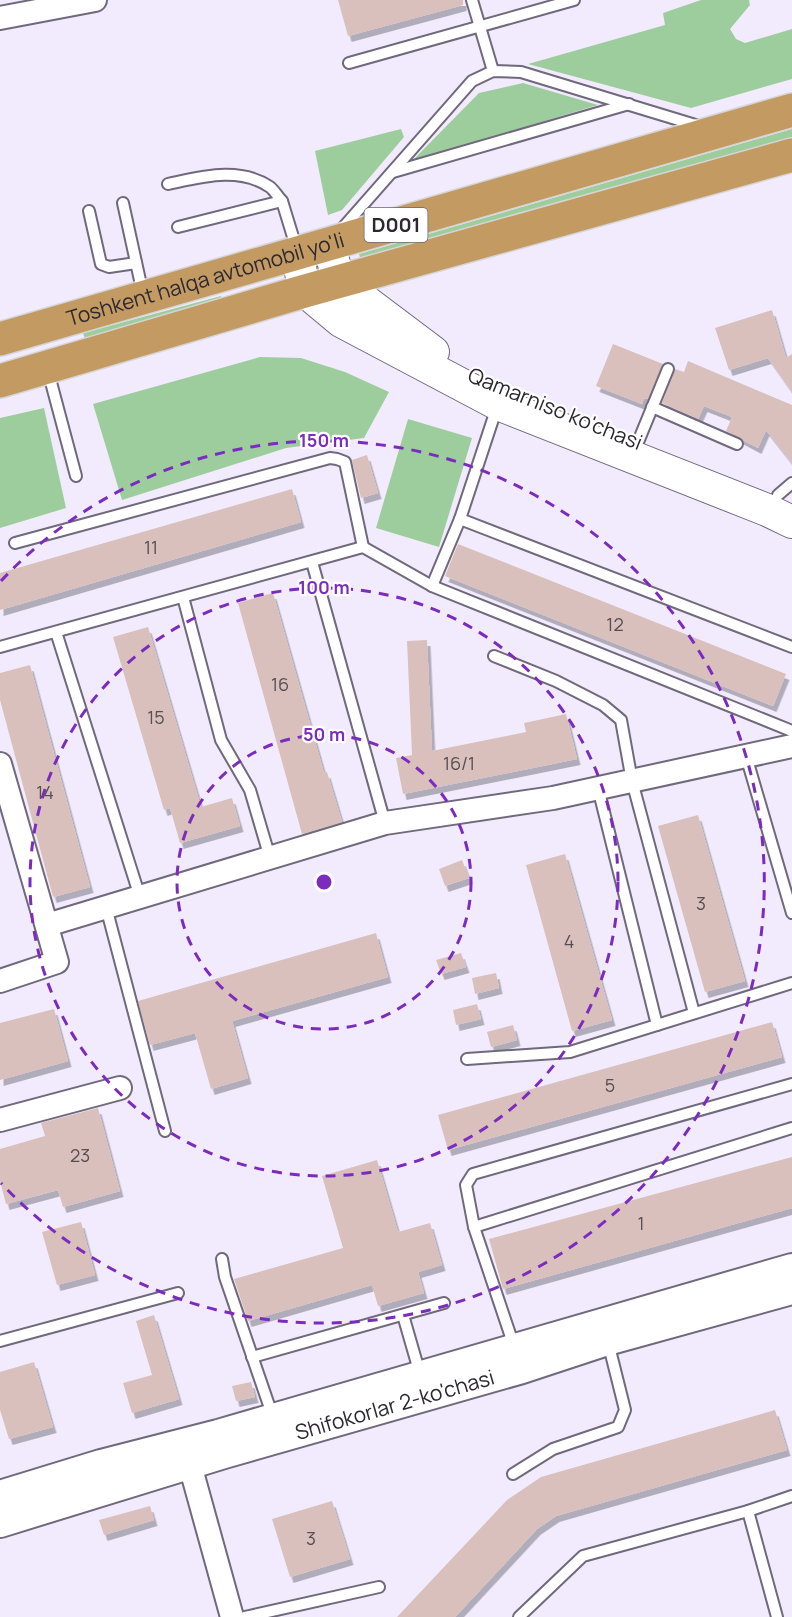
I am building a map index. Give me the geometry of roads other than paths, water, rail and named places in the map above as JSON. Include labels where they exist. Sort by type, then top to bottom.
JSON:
[{"type":"highway","name":"Toshkent halqa avtomobil yo'li","points":[[0,339],[792,110]]},
{"type":"highway","name":"Toshkent halqa avtomobil yo'li","points":[[0,381],[305,291],[781,162]]},
{"type":"highway","points":[[56,322],[57,365]]},
{"type":"main road","points":[[313,249],[340,282]]},
{"type":"main road","points":[[305,291],[313,249]]},
{"type":"main road","name":"Qamarniso ko'chasi","points":[[340,282],[454,368],[500,397],[638,441],[787,494]]},
{"type":"main road","name":"Qamarniso ko'chasi","points":[[305,291],[341,321],[500,397],[792,522]]},
{"type":"street","points":[[0,18],[95,0]]},
{"type":"street","points":[[46,925],[385,823],[553,798],[792,746]]},
{"type":"street","points":[[0,764],[6,810],[57,962],[0,981]]},
{"type":"street","points":[[0,1120],[120,1088]]},
{"type":"street","name":"Shifokorlar 2-ko'chasi","points":[[0,1523],[190,1465],[792,1268]]},
{"type":"street","name":"Shifokorlar 2-ko'chasi","points":[[0,1495],[101,1464],[218,1434],[420,1374],[518,1359],[607,1341],[792,1290]]},
{"type":"street","points":[[190,1465],[232,1617]]},
{"type":"lane","points":[[472,0],[493,71]]},
{"type":"lane","points":[[349,63],[574,0]]},
{"type":"lane","points":[[168,184],[219,174],[252,179],[271,188],[313,249],[393,172],[471,81],[493,71],[521,72],[718,131]]},
{"type":"lane","points":[[393,172],[628,104]]},
{"type":"lane","points":[[178,227],[282,201]]},
{"type":"lane","points":[[123,203],[143,298]]},
{"type":"lane","points":[[89,211],[101,264],[109,267],[136,262]]},
{"type":"lane","points":[[57,365],[76,476]]},
{"type":"lane","points":[[638,441],[668,369]]},
{"type":"lane","points":[[432,585],[460,519],[500,397]]},
{"type":"lane","points":[[652,407],[737,444]]},
{"type":"lane","points":[[15,543],[330,458],[345,462],[363,547]]},
{"type":"lane","points":[[460,519],[792,647]]},
{"type":"lane","points":[[0,647],[363,547],[432,585],[792,731]]},
{"type":"lane","points":[[312,562],[385,823]]},
{"type":"lane","points":[[183,597],[221,740],[250,790],[270,858]]},
{"type":"lane","points":[[56,632],[140,897]]},
{"type":"lane","points":[[494,656],[556,681],[603,705],[621,720],[632,781],[694,1013]]},
{"type":"lane","points":[[746,756],[792,913]]},
{"type":"lane","points":[[598,788],[657,1025]]},
{"type":"lane","points":[[106,907],[165,1131]]},
{"type":"lane","points":[[467,1059],[570,1052],[792,983]]},
{"type":"lane","points":[[518,1359],[474,1227],[466,1185],[472,1174],[792,1084]]},
{"type":"lane","points":[[474,1227],[792,1128]]},
{"type":"lane","points":[[222,1259],[225,1277],[273,1417]]},
{"type":"lane","points":[[0,1341],[178,1293]]},
{"type":"lane","points":[[252,1358],[444,1303]]},
{"type":"lane","points":[[403,1315],[420,1374]]},
{"type":"lane","points":[[513,1474],[553,1449],[618,1426],[625,1410],[607,1341]]},
{"type":"lane","points":[[519,1617],[583,1557],[748,1511],[792,1496]]},
{"type":"lane","points":[[748,1511],[777,1617]]},
{"type":"lane","points":[[244,1617],[379,1587]]}]
